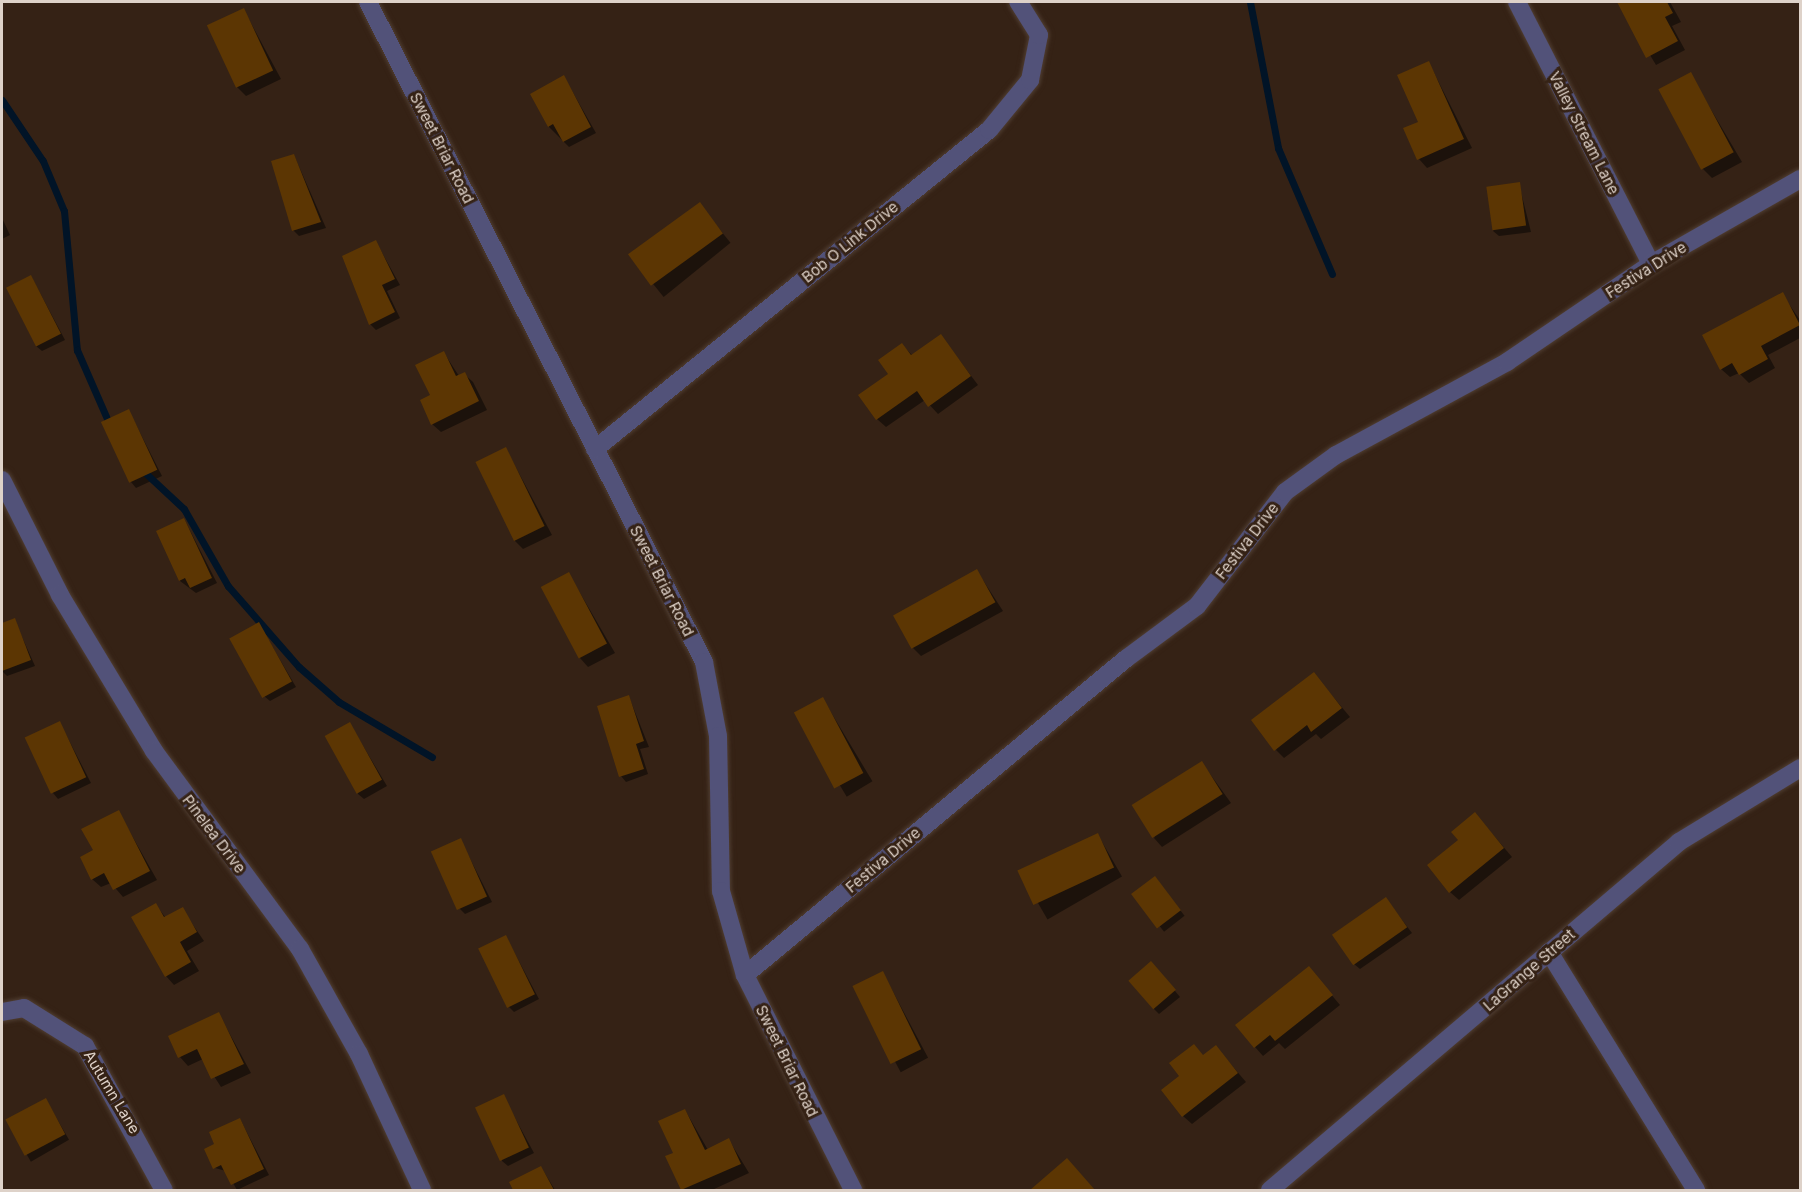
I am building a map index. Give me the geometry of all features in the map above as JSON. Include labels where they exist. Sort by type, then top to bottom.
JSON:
[{"type":"street","name":"Sweet Briar Road","points":[[368,2],[704,662],[718,736],[721,891],[745,975],[853,1191]]},
{"type":"street","name":"Bob O Link Drive","points":[[595,449],[989,130],[1030,80],[1039,35],[1018,2]]},
{"type":"street","name":"Valley Stream Lane","points":[[1517,2],[1651,264]]},
{"type":"street","name":"Festiva Drive","points":[[745,975],[1127,658],[1197,606],[1285,492],[1336,455],[1508,362],[1651,264],[1800,179]]},
{"type":"street","name":"Pinelea Drive","points":[[2,480],[60,595],[154,751],[300,949],[359,1054],[422,1191]]},
{"type":"street","name":"LaGrange Street","points":[[1271,1190],[1679,842],[1800,768]]},
{"type":"street","points":[[1550,952],[1696,1191]]},
{"type":"street","name":"Autumn Lane","points":[[2,1012],[24,1008],[85,1046],[164,1191]]},
{"type":"building","points":[[1617,2],[1667,2],[1673,13],[1665,17],[1678,41],[1646,58]]},
{"type":"building","points":[[244,8],[273,71],[236,88],[207,25]]},
{"type":"building","points":[[1429,61],[1464,139],[1417,160],[1403,128],[1418,122],[1397,75]]},
{"type":"building","points":[[1691,72],[1734,152],[1701,170],[1658,89]]},
{"type":"building","points":[[564,75],[591,127],[563,142],[553,124],[548,127],[530,94]]},
{"type":"building","points":[[294,154],[321,222],[292,231],[271,161]]},
{"type":"building","points":[[1520,182],[1526,226],[1492,230],[1486,187]]},
{"type":"building","points":[[700,202],[723,234],[651,286],[628,254]]},
{"type":"building","points":[[376,240],[395,279],[382,285],[395,312],[369,325],[342,256]]},
{"type":"building","points":[[31,275],[61,334],[36,347],[6,288]]},
{"type":"building","points":[[1783,292],[1800,325],[1761,346],[1768,359],[1739,375],[1732,363],[1720,370],[1702,335]]},
{"type":"building","points":[[941,334],[971,376],[928,407],[917,391],[876,420],[858,395],[888,374],[878,360],[902,343],[911,355]]},
{"type":"building","points":[[444,351],[456,376],[465,372],[479,401],[431,425],[420,400],[430,395],[415,365]]},
{"type":"building","points":[[129,409],[157,470],[129,483],[101,422]]},
{"type":"building","points":[[506,447],[545,526],[514,541],[475,462]]},
{"type":"building","points":[[184,518],[212,578],[190,588],[185,578],[179,581],[156,531]]},
{"type":"building","points":[[977,569],[995,602],[911,649],[893,616]]},
{"type":"building","points":[[569,572],[607,644],[579,659],[541,587]]},
{"type":"building","points":[[15,618],[31,660],[2,671],[2,623]]},
{"type":"building","points":[[259,622],[292,681],[262,698],[229,638]]},
{"type":"building","points":[[1314,672],[1342,708],[1311,732],[1307,725],[1274,751],[1251,720]]},
{"type":"building","points":[[629,695],[644,741],[636,744],[644,769],[619,777],[597,706]]},
{"type":"building","points":[[823,697],[863,773],[834,788],[794,712]]},
{"type":"building","points":[[60,721],[86,777],[51,794],[25,737]]},
{"type":"building","points":[[350,722],[382,780],[357,794],[325,736]]},
{"type":"building","points":[[1202,761],[1223,794],[1152,838],[1132,805]]},
{"type":"building","points":[[119,810],[150,871],[113,890],[104,873],[91,880],[80,857],[93,850],[81,829]]},
{"type":"building","points":[[1475,812],[1504,848],[1449,893],[1427,865],[1458,840],[1451,832]]},
{"type":"building","points":[[1098,833],[1114,867],[1033,905],[1017,871]]},
{"type":"building","points":[[461,838],[487,896],[457,910],[431,851]]},
{"type":"building","points":[[1155,876],[1181,910],[1157,928],[1131,894]]},
{"type":"building","points":[[1386,897],[1407,927],[1353,965],[1332,935]]},
{"type":"building","points":[[156,903],[164,917],[183,907],[197,932],[180,942],[191,962],[165,977],[131,917]]},
{"type":"building","points":[[506,935],[535,994],[507,1008],[478,949]]},
{"type":"building","points":[[1151,961],[1176,990],[1153,1009],[1128,981]]},
{"type":"building","points":[[1309,966],[1333,995],[1275,1041],[1270,1035],[1254,1048],[1235,1025]]},
{"type":"building","points":[[883,971],[921,1049],[891,1064],[852,986]]},
{"type":"building","points":[[219,1012],[244,1064],[211,1079],[197,1049],[178,1058],[168,1036]]},
{"type":"building","points":[[1194,1044],[1203,1055],[1216,1045],[1238,1073],[1182,1117],[1161,1090],[1179,1076],[1169,1063]]},
{"type":"building","points":[[504,1094],[529,1147],[500,1161],[475,1108]]},
{"type":"building","points":[[46,1098],[65,1134],[25,1156],[5,1120]]},
{"type":"building","points":[[685,1109],[705,1150],[729,1138],[741,1164],[681,1190],[665,1156],[673,1153],[658,1121]]},
{"type":"building","points":[[240,1118],[264,1169],[231,1185],[221,1165],[213,1169],[204,1149],[214,1144],[209,1132]]},
{"type":"building","points":[[1067,1158],[1095,1190],[1030,1190]]},
{"type":"building","points":[[541,1166],[554,1190],[513,1190],[509,1182]]},
{"type":"waterway","points":[[1250,2],[1278,148],[1332,274]]},
{"type":"waterway","points":[[2,100],[43,161],[64,211],[77,350],[111,428]]},
{"type":"waterway","points":[[140,468],[184,509],[228,586],[299,667],[339,702],[432,757]]}]
